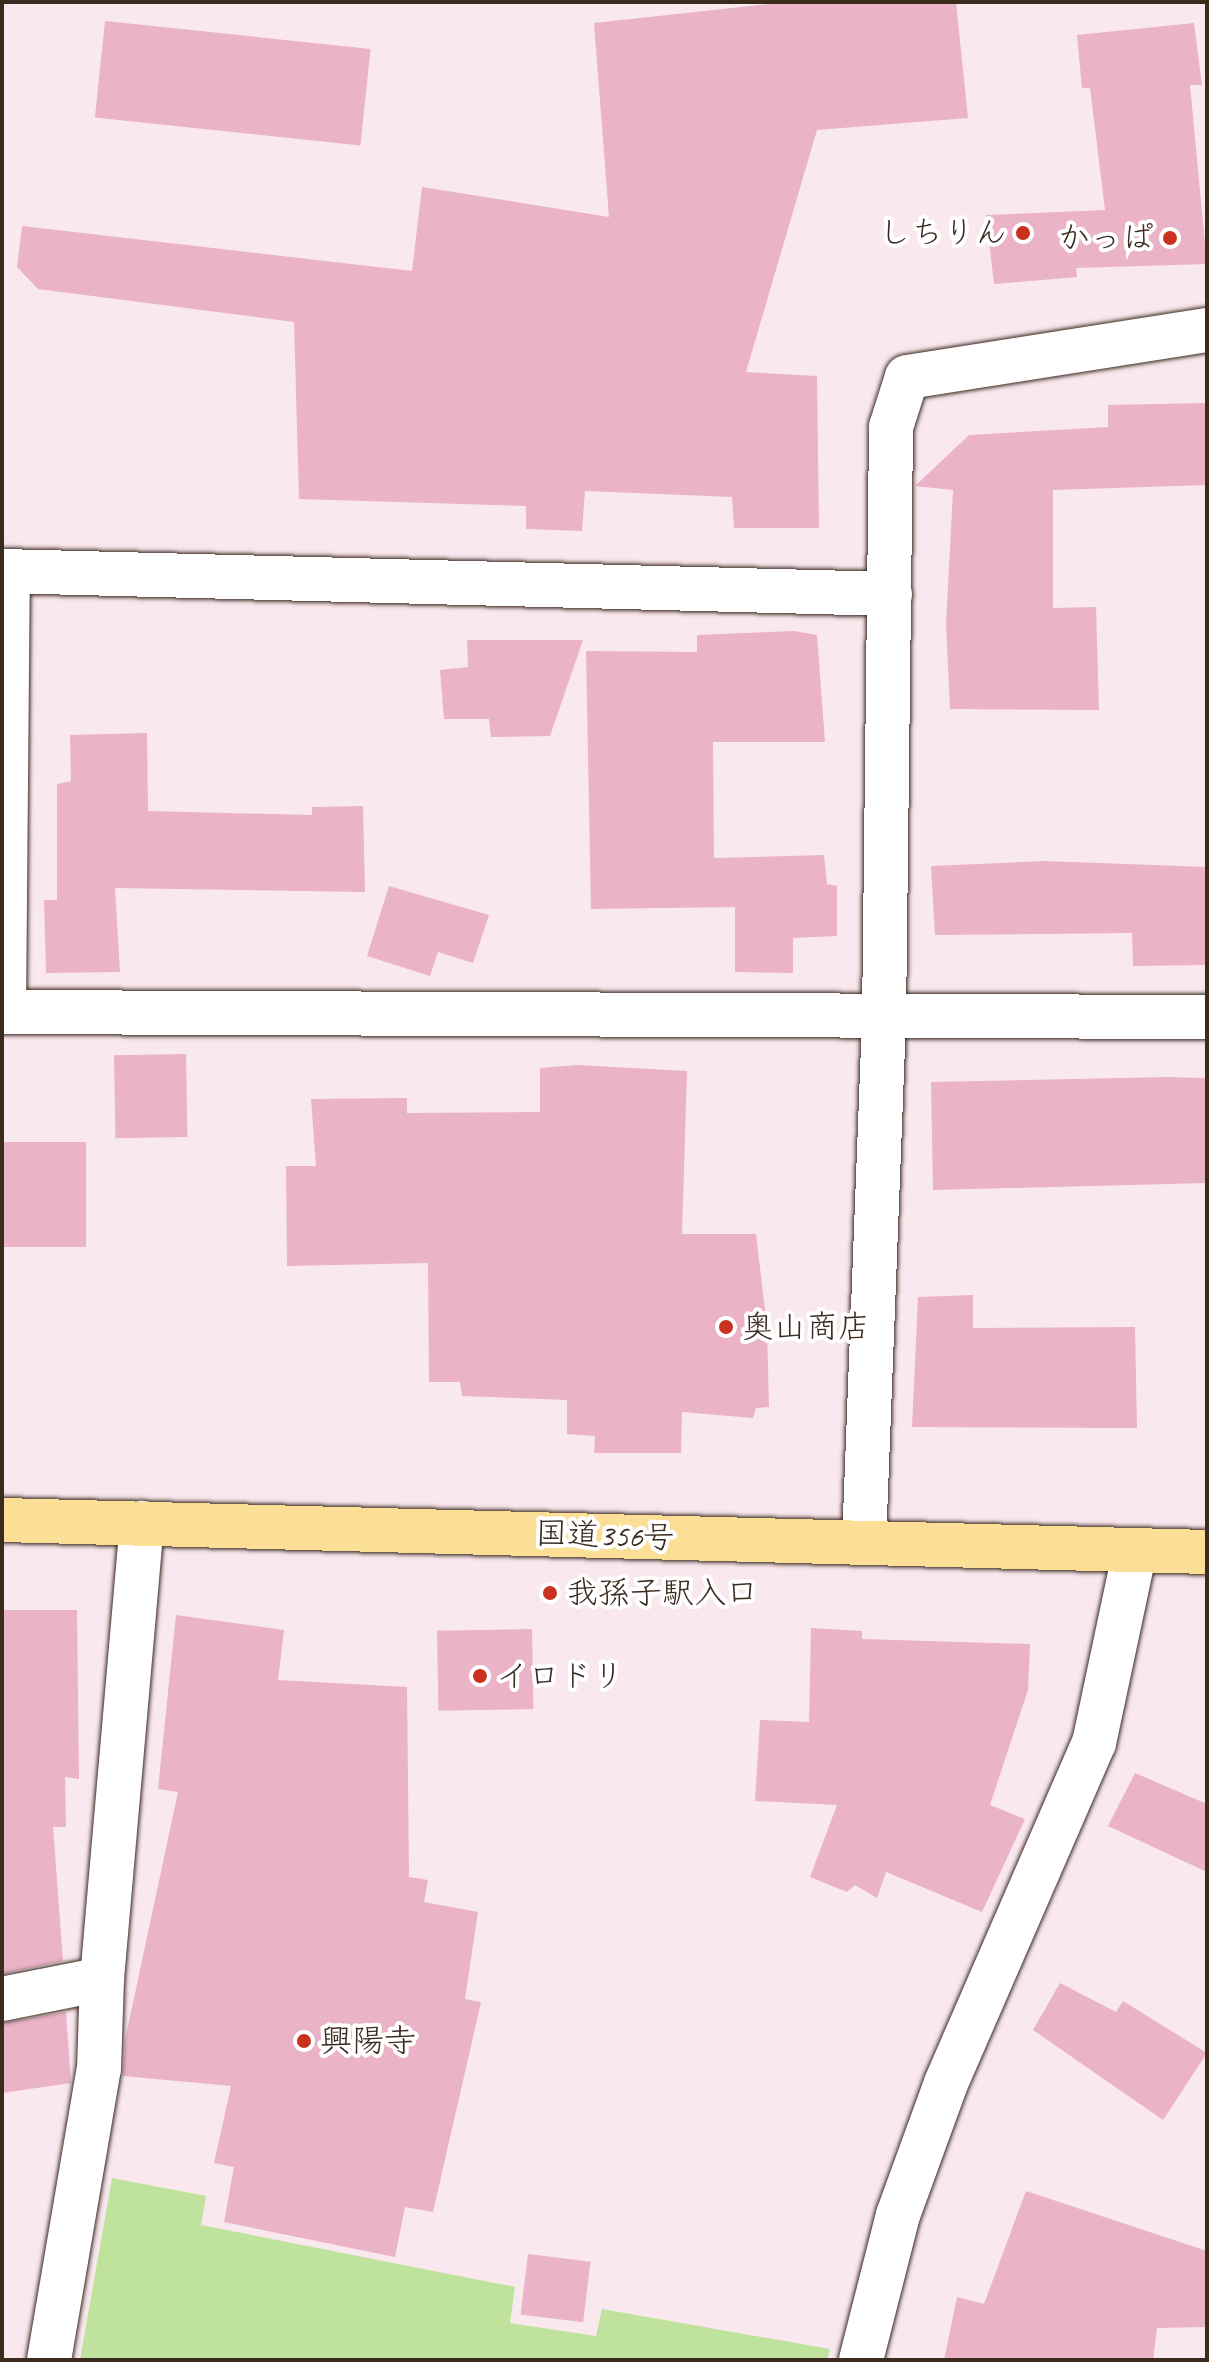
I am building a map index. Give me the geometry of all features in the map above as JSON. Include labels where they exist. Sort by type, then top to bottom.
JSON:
[{"type":"highway","name":"国道356号","points":[[2,1520],[1207,1552]]},
{"type":"street","points":[[864,1543],[884,1020],[891,427],[907,377],[1207,330]]},
{"type":"street","points":[[890,594],[5,572],[3,1012],[884,1020],[1207,1017]]},
{"type":"street","points":[[49,2360],[99,2069],[102,1979],[142,1523]]},
{"type":"street","points":[[861,2360],[898,2215],[946,2083],[1094,1743],[1135,1550]]},
{"type":"street","points":[[2,1999],[102,1979]]},
{"type":"green space","points":[[112,2178],[206,2196],[201,2225],[515,2287],[510,2323],[596,2336],[602,2309],[830,2349],[827,2360],[80,2360]]},
{"type":"building","points":[[788,2],[956,2],[968,118],[817,130],[746,372],[817,376],[819,528],[734,528],[732,497],[585,491],[582,531],[526,529],[526,506],[299,499],[294,322],[38,289],[17,267],[22,226],[412,271],[422,187],[609,217],[594,23]]},
{"type":"building","points":[[105,21],[371,49],[360,145],[95,117]]},
{"type":"building","points":[[1194,23],[1202,85],[1190,85],[1207,264],[1076,268],[1077,277],[994,284],[986,215],[1105,210],[1090,88],[1082,88],[1077,35]]},
{"type":"building","points":[[1207,403],[1207,485],[1053,490],[1053,608],[1096,607],[1099,710],[950,709],[946,624],[953,490],[915,486],[969,435],[1108,427],[1108,405]]},
{"type":"building","points":[[794,631],[817,635],[825,742],[713,742],[714,858],[824,855],[827,884],[837,886],[837,936],[793,938],[793,973],[735,972],[735,907],[591,909],[586,651],[697,652],[697,635]]},
{"type":"building","points":[[467,640],[583,640],[550,736],[491,737],[489,719],[444,719],[440,670],[468,667]]},
{"type":"building","points":[[147,733],[148,811],[312,815],[312,807],[363,806],[365,892],[115,888],[120,972],[46,973],[44,900],[57,900],[57,784],[71,781],[70,735]]},
{"type":"building","points":[[1045,861],[1207,867],[1207,965],[1133,966],[1132,933],[935,935],[931,866]]},
{"type":"building","points":[[389,886],[489,915],[473,963],[438,952],[430,976],[367,956]]},
{"type":"building","points":[[186,1054],[187,1137],[115,1138],[114,1055]]},
{"type":"building","points":[[577,1065],[687,1071],[682,1234],[756,1234],[767,1327],[769,1407],[756,1408],[753,1418],[682,1412],[681,1453],[594,1453],[595,1436],[567,1434],[567,1400],[462,1396],[460,1382],[429,1382],[428,1263],[287,1266],[286,1166],[316,1166],[311,1099],[407,1098],[407,1113],[540,1112],[540,1068]]},
{"type":"building","points":[[1207,1078],[1207,1183],[933,1190],[931,1082]]},
{"type":"building","points":[[2,1142],[86,1142],[86,1247],[2,1247]]},
{"type":"building","points":[[973,1295],[973,1328],[1135,1327],[1137,1428],[912,1427],[918,1297]]},
{"type":"building","points":[[2,1610],[77,1610],[79,1779],[65,1777],[66,1827],[53,1827],[63,1961],[2,1974]]},
{"type":"building","name":"興陽寺","points":[[176,1615],[284,1630],[278,1680],[407,1687],[409,1877],[428,1880],[424,1902],[478,1912],[465,1999],[481,2002],[433,2212],[405,2207],[395,2257],[224,2222],[234,2167],[214,2163],[231,2086],[123,2076],[125,2040],[178,1792],[158,1789]]},
{"type":"building","points":[[811,1628],[862,1631],[862,1639],[1030,1644],[1028,1690],[990,1805],[1025,1819],[982,1912],[886,1872],[877,1898],[855,1885],[847,1892],[810,1877],[837,1805],[755,1801],[760,1720],[809,1722]]},
{"type":"building","points":[[532,1629],[533,1709],[438,1711],[437,1631]]},
{"type":"building","points":[[1135,1773],[1207,1804],[1207,1872],[1108,1826]]},
{"type":"building","points":[[1060,1983],[1116,2012],[1123,2001],[1207,2053],[1163,2120],[1033,2030]]},
{"type":"building","points":[[66,2012],[71,2083],[2,2093],[2,2023]]},
{"type":"building","points":[[1026,2191],[1207,2251],[1207,2327],[1157,2328],[1153,2360],[944,2360],[957,2297],[984,2304]]},
{"type":"building","points":[[528,2254],[591,2262],[583,2322],[521,2315]]},
{"type":"place","name":"しちりん","points":[[1023,233]]},
{"type":"place","name":"かっぱ","points":[[1170,238]]},
{"type":"place","name":"奥山商店","points":[[726,1327]]},
{"type":"place","name":"我孫子駅入口","points":[[550,1593]]},
{"type":"place","name":"イロドリ","points":[[480,1676]]},
{"type":"place","name":"興陽寺","points":[[304,2041]]}]
